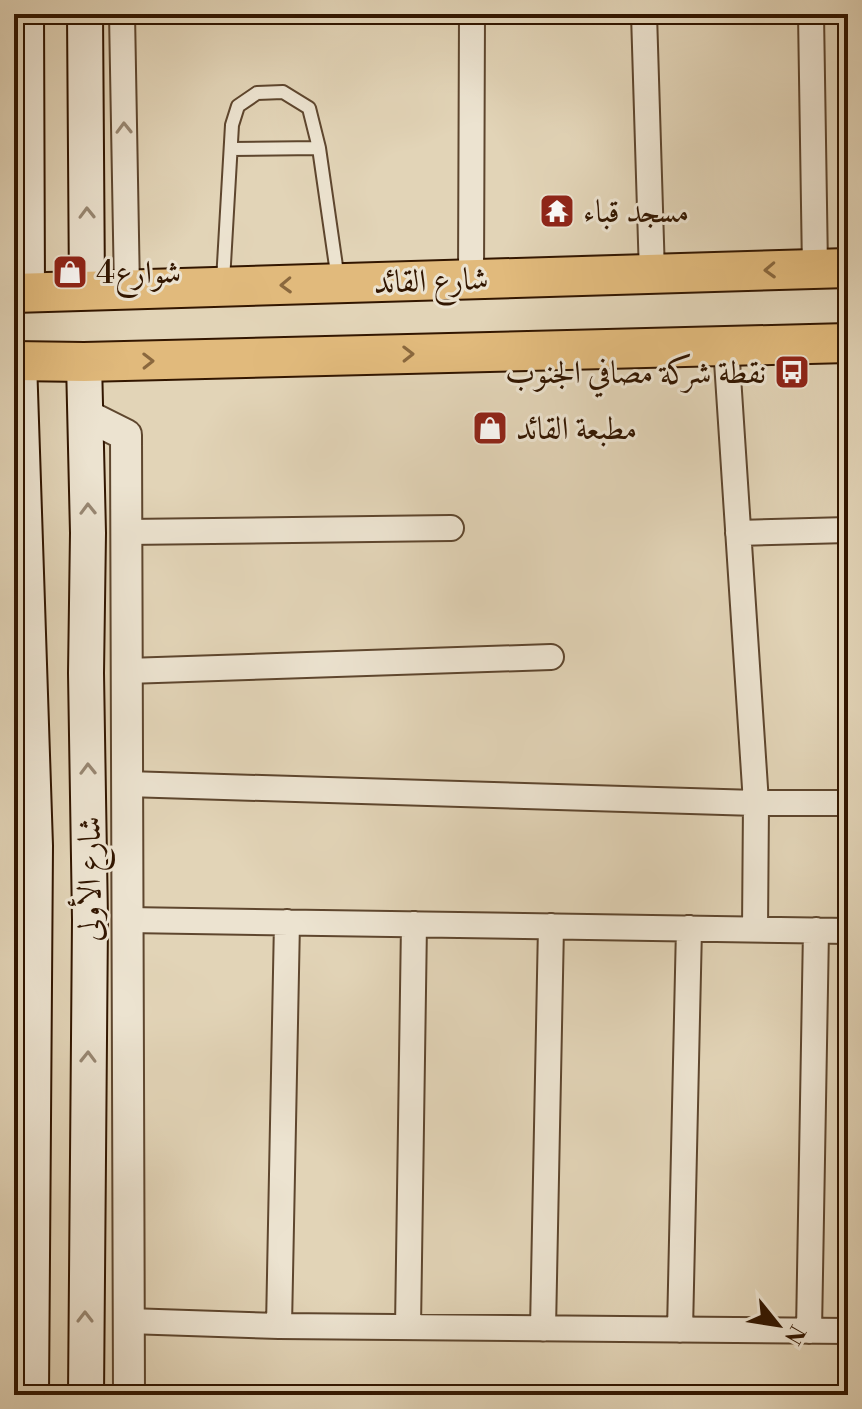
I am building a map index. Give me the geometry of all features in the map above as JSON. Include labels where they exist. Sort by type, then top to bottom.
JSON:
[{"type":"main road","points":[[21,293],[26,14]]},
{"type":"main road","points":[[85,14],[87,291]]},
{"type":"main road","name":"شارع القائد","points":[[21,293],[832,268]]},
{"type":"main road","points":[[17,361],[84,362],[848,343]]},
{"type":"main road","name":"شارع الأولى","points":[[17,361],[24,846],[23,1256],[31,1395]]},
{"type":"main road","name":"شارع الأولى","points":[[84,362],[90,904],[86,1395]]},
{"type":"street","points":[[122,14],[127,290]]},
{"type":"street","points":[[471,279],[472,14]]},
{"type":"street","points":[[644,14],[652,274]]},
{"type":"street","points":[[811,14],[832,268]]},
{"type":"street","points":[[726,346],[756,803],[755,929]]},
{"type":"street","points":[[86,415],[126,435],[129,1395]]},
{"type":"street","points":[[126,532],[451,528]]},
{"type":"street","points":[[738,533],[848,530]]},
{"type":"street","points":[[127,671],[551,657]]},
{"type":"street","points":[[127,784],[756,803],[848,803]]},
{"type":"street","points":[[127,920],[848,931]]},
{"type":"street","points":[[279,1326],[287,922]]},
{"type":"street","points":[[408,1327],[414,924]]},
{"type":"street","points":[[543,1329],[551,926]]},
{"type":"street","points":[[680,1330],[689,928]]},
{"type":"street","points":[[809,1331],[816,930]]},
{"type":"street","points":[[87,1162],[128,1161]]},
{"type":"street","points":[[128,1321],[279,1326],[848,1331]]},
{"type":"lane","points":[[223,287],[232,125],[238,106],[257,93],[283,92],[309,108],[319,148],[338,283]]},
{"type":"lane","points":[[231,149],[319,148]]},
{"type":"place","name":"مسجد قباء","points":[[557,211]]},
{"type":"place","name":"4شوارع","points":[[70,272]]},
{"type":"place","name":"نقطة شركة مصافي الجنوب","points":[[792,372]]},
{"type":"place","name":"مطبعة القائد","points":[[490,428]]}]
